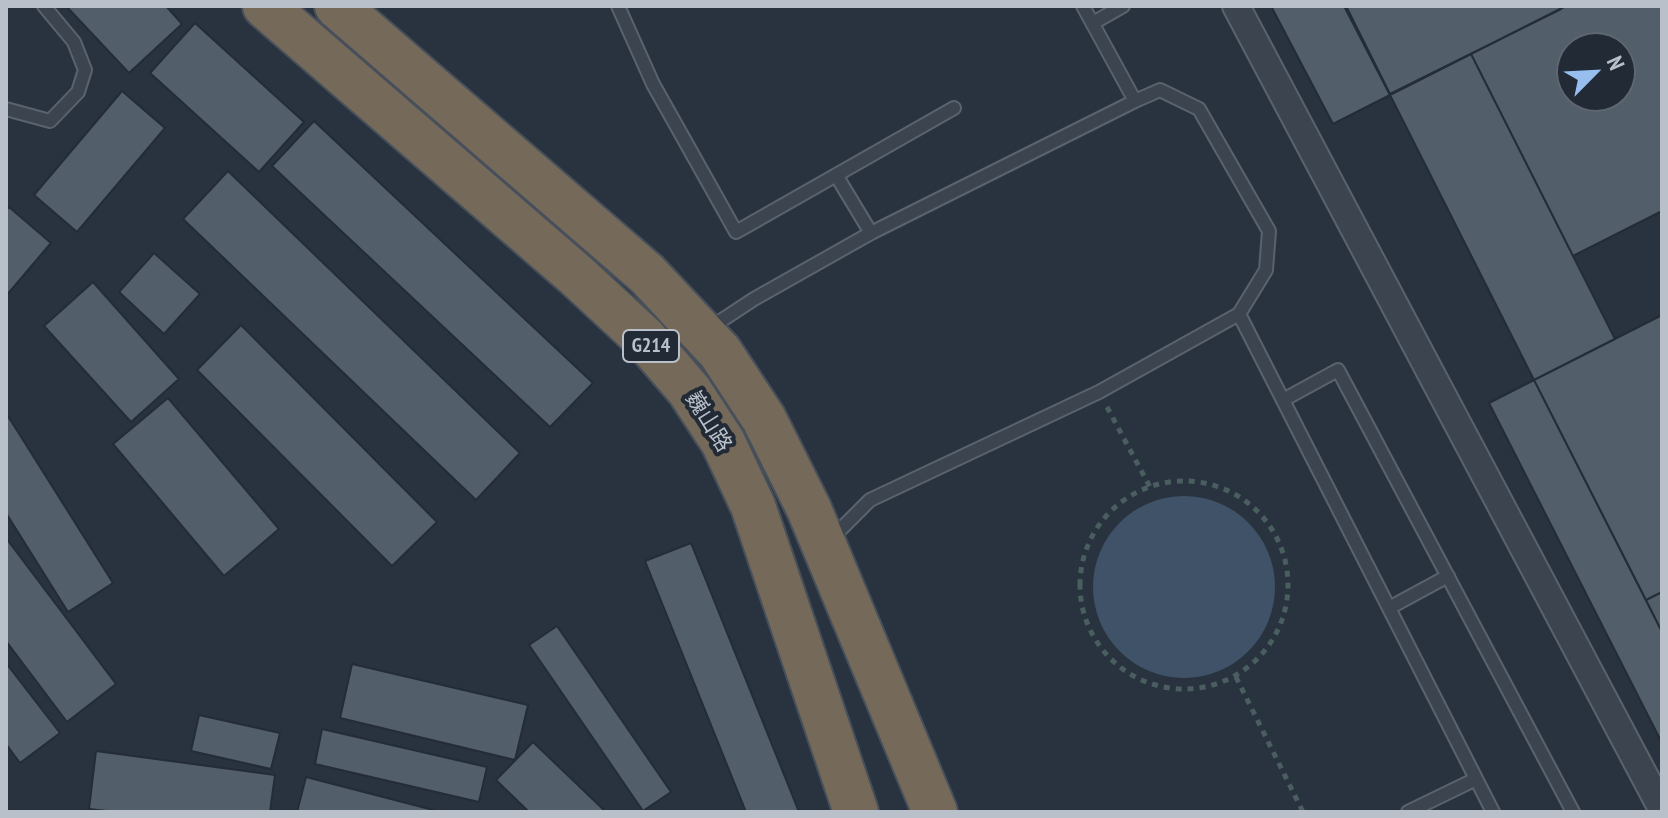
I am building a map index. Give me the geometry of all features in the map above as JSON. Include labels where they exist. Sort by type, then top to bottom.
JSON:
[{"type":"highway","name":"巍山路","points":[[265,6],[576,275],[666,363],[723,442],[753,506],[856,812]]},
{"type":"highway","name":"G214","points":[[337,6],[618,248],[704,333],[764,419],[825,546],[935,812]]},
{"type":"highway","points":[[666,363],[704,333]]},
{"type":"highway","points":[[775,565],[825,546]]},
{"type":"street","points":[[1236,6],[1662,809]]},
{"type":"lane","points":[[6,109],[50,121],[78,92],[85,70],[74,42],[44,6]]},
{"type":"lane","points":[[618,6],[653,84],[736,232],[954,108]]},
{"type":"lane","points":[[1083,6],[1135,101]]},
{"type":"lane","points":[[1093,23],[1123,6]]},
{"type":"lane","points":[[704,333],[754,299],[871,233],[1160,90],[1199,109],[1269,231],[1266,270],[1239,314],[1099,392],[870,500],[825,546]]},
{"type":"lane","points":[[836,175],[871,233]]},
{"type":"lane","points":[[1239,314],[1493,812]]},
{"type":"lane","points":[[1283,400],[1338,370],[1573,812]]},
{"type":"lane","points":[[1389,608],[1448,576]]},
{"type":"lane","points":[[1408,812],[1424,809],[1476,779]]},
{"type":"path","points":[[1099,392],[1150,487]]},
{"type":"path","points":[[1179,479],[1221,486],[1255,507],[1278,539],[1289,577],[1285,617],[1267,652],[1236,677],[1196,691],[1155,687],[1117,667],[1091,634],[1079,593],[1084,551],[1105,515],[1138,490],[1150,487],[1179,479]]},
{"type":"path","points":[[1236,677],[1303,812]]},
{"type":"water","points":[[1184,496],[1219,503],[1235,511],[1248,523],[1260,536],[1268,552],[1275,587],[1268,622],[1260,638],[1248,651],[1235,663],[1219,671],[1184,678],[1149,671],[1133,663],[1120,651],[1108,638],[1100,622],[1093,587],[1100,552],[1108,536],[1120,523],[1133,511],[1149,503]]},
{"type":"building","points":[[66,6],[166,6],[182,24],[129,73]]},
{"type":"building","points":[[1271,6],[1344,6],[1390,95],[1333,124]]},
{"type":"building","points":[[1346,6],[1560,6],[1561,9],[1390,94]]},
{"type":"building","points":[[1566,6],[1662,6],[1662,211],[1573,256],[1471,54]]},
{"type":"building","points":[[195,23],[304,122],[259,172],[150,73]]},
{"type":"building","points":[[1471,54],[1615,339],[1534,380],[1390,95]]},
{"type":"building","points":[[122,91],[165,128],[77,232],[34,195]]},
{"type":"building","points":[[314,121],[593,383],[550,427],[272,166]]},
{"type":"building","points":[[228,171],[520,453],[476,500],[183,219]]},
{"type":"building","points":[[9,207],[51,243],[6,296],[6,211]]},
{"type":"building","points":[[154,253],[200,294],[164,334],[119,292]]},
{"type":"building","points":[[93,282],[179,379],[131,422],[44,326]]},
{"type":"building","points":[[1662,315],[1662,592],[1646,600],[1534,380]]},
{"type":"building","points":[[241,325],[437,522],[392,566],[197,370]]},
{"type":"building","points":[[1534,380],[1662,632],[1662,743],[1489,403]]},
{"type":"building","points":[[168,398],[279,529],[224,576],[113,444]]},
{"type":"building","points":[[6,413],[113,583],[68,612],[6,513]]},
{"type":"building","points":[[6,538],[116,684],[67,722],[6,641]]},
{"type":"building","points":[[691,543],[799,812],[746,812],[645,561]]},
{"type":"building","points":[[1662,592],[1662,632],[1646,600]]},
{"type":"building","points":[[557,626],[671,792],[643,811],[529,645]]},
{"type":"building","points":[[6,663],[60,733],[20,763],[6,744]]},
{"type":"building","points":[[352,664],[528,705],[515,760],[340,718]]},
{"type":"building","points":[[199,715],[280,733],[271,769],[191,751]]},
{"type":"building","points":[[322,729],[487,767],[479,802],[315,764]]},
{"type":"building","points":[[533,742],[606,812],[529,812],[496,780]]},
{"type":"building","points":[[96,751],[275,775],[270,812],[115,812],[89,809]]},
{"type":"building","points":[[306,777],[441,812],[297,812]]}]
